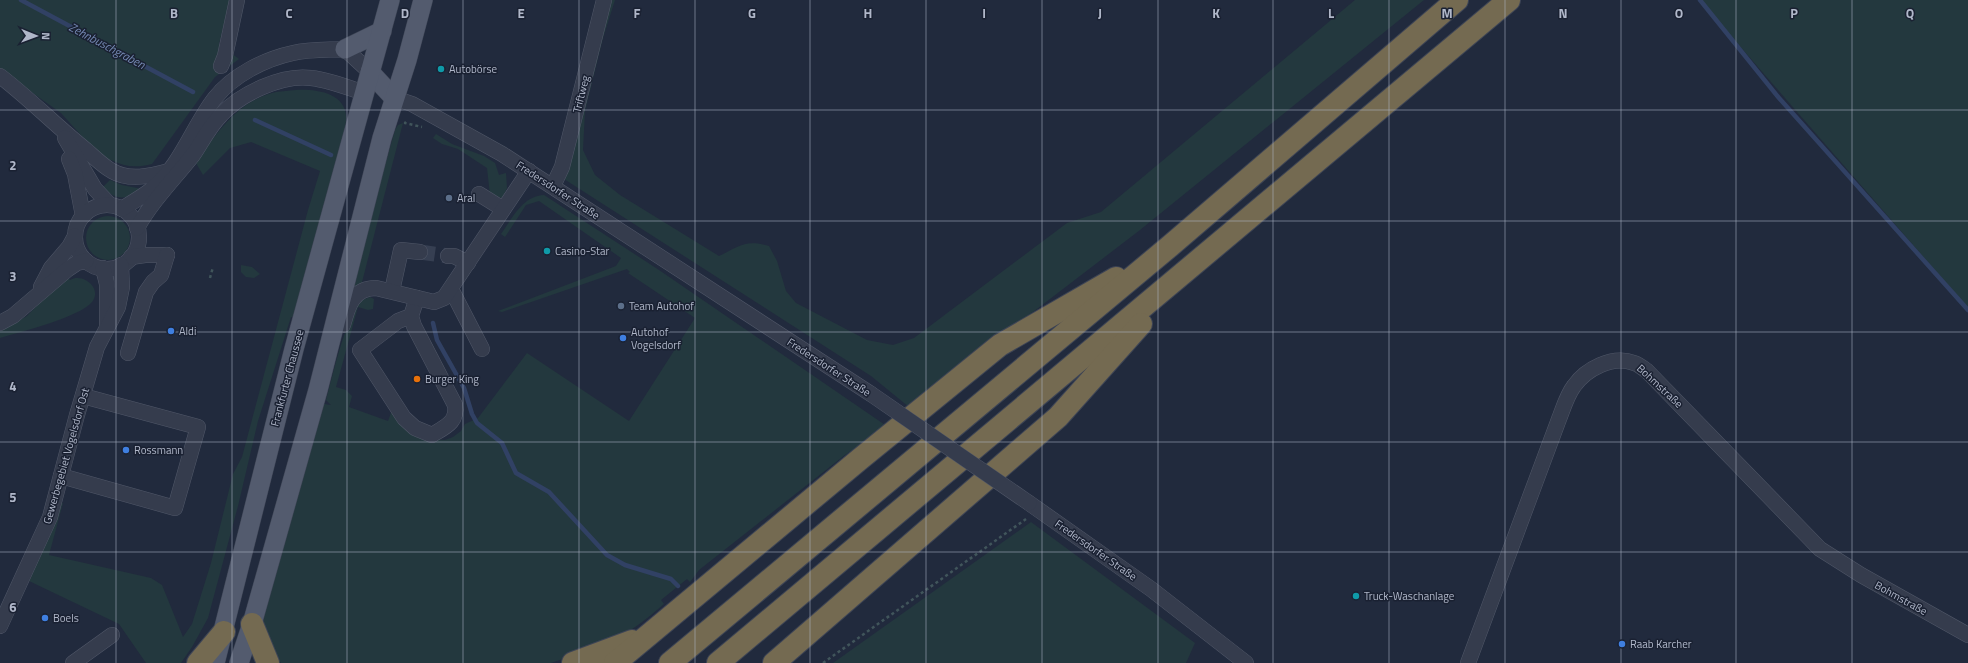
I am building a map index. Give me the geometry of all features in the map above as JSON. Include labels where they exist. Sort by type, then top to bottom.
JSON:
[{"type":"highway","points":[[670,663],[1170,246],[1457,0]]},
{"type":"highway","points":[[718,663],[1192,268],[1509,0]]},
{"type":"highway","points":[[615,663],[860,459],[1000,345],[1170,246]]},
{"type":"highway","points":[[774,663],[1058,417],[1192,268]]},
{"type":"highway","points":[[252,624],[268,663]]},
{"type":"highway","points":[[198,663],[224,632]]},
{"type":"highway","points":[[573,663],[650,634]]},
{"type":"main road","name":"Frankfurter Chaussee","points":[[215,663],[294,348],[390,0]]},
{"type":"main road","points":[[239,663],[252,624],[318,390],[382,138],[423,0]]},
{"type":"main road","points":[[345,50],[382,31]]},
{"type":"main road","points":[[370,72],[394,98]]},
{"type":"main road","points":[[364,93],[394,98]]},
{"type":"street","points":[[221,66],[225,56],[238,0]]},
{"type":"street","name":"Triftweg","points":[[553,186],[562,167],[604,0]]},
{"type":"street","points":[[38,294],[51,268],[70,247],[75,236],[78,222],[83,216],[91,209],[100,205],[116,207],[153,188],[169,171],[215,98],[226,86],[244,73],[274,59],[294,53],[345,50],[370,72]]},
{"type":"street","points":[[0,76],[27,97],[59,128],[112,172],[148,177],[169,171]]},
{"type":"street","points":[[107,327],[118,307],[126,261],[136,249],[138,234],[144,215],[194,154],[208,130],[232,104],[249,94],[284,80],[310,78],[340,85],[364,93]]},
{"type":"street","name":"Fredersdorfer Straße","points":[[394,98],[412,104],[474,137],[529,171],[871,394],[1151,589],[1246,663]]},
{"type":"street","points":[[59,128],[95,189],[134,220],[138,234],[150,248],[167,255]]},
{"type":"street","points":[[59,128],[75,174],[83,216]]},
{"type":"street","points":[[318,390],[338,341],[347,310],[355,296],[366,288],[376,288],[434,302],[444,298],[529,171]]},
{"type":"street","points":[[480,194],[503,209]]},
{"type":"street","points":[[75,236],[76,246],[86,261],[94,266],[103,268],[145,255],[167,255]]},
{"type":"street","points":[[392,291],[402,250],[420,252]]},
{"type":"street","points":[[128,353],[146,292],[153,282],[161,275],[167,255]]},
{"type":"street","points":[[448,256],[454,256],[468,263]]},
{"type":"street","points":[[0,323],[13,316],[77,263],[86,261]]},
{"type":"street","points":[[103,268],[107,284],[107,327]]},
{"type":"street","points":[[451,289],[482,350]]},
{"type":"street","points":[[411,316],[398,321],[360,350],[404,418],[415,428],[432,435],[454,421],[457,412],[456,405],[414,326],[411,316],[417,298]]},
{"type":"street","name":"Gewerbegebiet Vogelsdorf Ost","points":[[0,626],[50,517],[97,347],[107,327]]},
{"type":"street","name":"Bohmstraße","points":[[1468,663],[1559,419],[1573,386],[1586,372],[1608,362],[1625,361],[1634,363],[1647,371],[1820,549],[1861,575],[1968,635]]},
{"type":"street","points":[[61,476],[175,508],[198,427],[83,396]]},
{"type":"street","points":[[73,663],[112,635]]},
{"type":"path","points":[[210,278],[213,267]]},
{"type":"path","points":[[823,663],[1031,515],[1033,506]]},
{"type":"green space","points":[[0,0],[230,0],[219,44],[239,59],[215,77],[152,164],[131,166],[111,160],[106,163],[61,113],[0,70]]},
{"type":"green space","points":[[606,0],[615,0],[603,38],[585,111],[583,150],[595,175],[620,195],[719,256],[748,243],[769,246],[777,261],[786,291],[796,303],[867,340],[893,345],[914,338],[1067,223],[1101,212],[1355,0],[1424,0],[1140,230],[909,407],[871,376],[564,179]]},
{"type":"green space","points":[[1703,0],[1968,0],[1968,308],[1703,4]]},
{"type":"green space","points":[[296,90],[313,90],[330,95],[337,99],[346,112],[345,131],[295,317],[291,317],[258,421],[238,506],[208,618],[192,647],[181,663],[146,663],[119,624],[29,581],[57,506],[63,503],[49,555],[151,578],[162,585],[183,637],[192,624],[211,563],[233,474],[242,457],[308,210],[320,171],[251,142],[230,148],[203,175],[196,163],[219,131],[237,112],[259,98],[272,93]]},
{"type":"green space","points":[[403,123],[361,286],[347,298],[395,130],[398,125]]},
{"type":"green space","points":[[436,134],[452,144],[484,156],[495,163],[499,175],[506,173],[507,188],[502,198],[490,195],[487,168],[458,149],[442,144],[433,138]]},
{"type":"green space","points":[[110,180],[122,185],[142,189],[126,197],[118,197],[102,188]]},
{"type":"green space","points":[[544,195],[659,270],[888,427],[845,455],[699,570],[690,582],[687,579],[661,600],[664,604],[642,622],[618,637],[590,649],[551,663],[281,663],[270,648],[263,618],[318,403],[331,405],[326,400],[336,362],[348,324],[360,301],[370,297],[374,299],[373,309],[368,310],[358,307],[336,387],[346,390],[352,396],[349,407],[388,421],[392,410],[434,439],[445,440],[453,437],[461,431],[465,424],[478,418],[527,353],[629,421],[695,318],[628,273],[630,272],[627,269],[502,312],[498,311],[616,266],[621,258],[539,201],[526,205],[505,237],[501,234],[518,209],[530,199],[536,196]]},
{"type":"green space","points":[[104,216],[112,216],[124,222],[130,234],[130,242],[124,254],[112,260],[104,260],[92,254],[86,242],[86,234],[92,222]]},
{"type":"green space","points":[[241,265],[252,267],[260,274],[254,278],[246,277],[241,272]]},
{"type":"green space","points":[[66,276],[70,280],[80,278],[90,283],[95,292],[95,297],[92,302],[85,308],[63,318],[0,338],[0,331],[27,316]]},
{"type":"green space","points":[[1031,522],[1195,643],[1186,663],[833,663]]},
{"type":"waterway","name":"Zehnbuschgraben","points":[[21,0],[193,92]]},
{"type":"waterway","points":[[1700,0],[1779,98],[1968,310]]},
{"type":"waterway","name":"Zehnbuschgraben","points":[[255,120],[331,155]]},
{"type":"waterway","name":"Zehnbuschgraben","points":[[433,323],[437,340],[464,388],[472,414],[477,423],[502,443],[516,473],[549,492],[607,555],[625,565],[671,579],[678,586]]},
{"type":"tunnel","points":[[420,252],[448,256]]},
{"type":"place","name":"Autobörse","points":[[441,69]]},
{"type":"place","name":"Aral","points":[[449,198]]},
{"type":"place","name":"Casino-Star","points":[[547,251]]},
{"type":"place","name":"Team Autohof","points":[[621,306]]},
{"type":"place","name":"Aldi","points":[[171,331]]},
{"type":"place","name":"Autohof Vogelsdorf","points":[[623,338]]},
{"type":"place","name":"Burger King","points":[[417,379]]},
{"type":"place","name":"Rossmann","points":[[126,450]]},
{"type":"place","name":"Truck-Waschanlage","points":[[1356,596]]},
{"type":"place","name":"Boels","points":[[45,618]]},
{"type":"place","name":"Raab Karcher","points":[[1622,644]]}]
